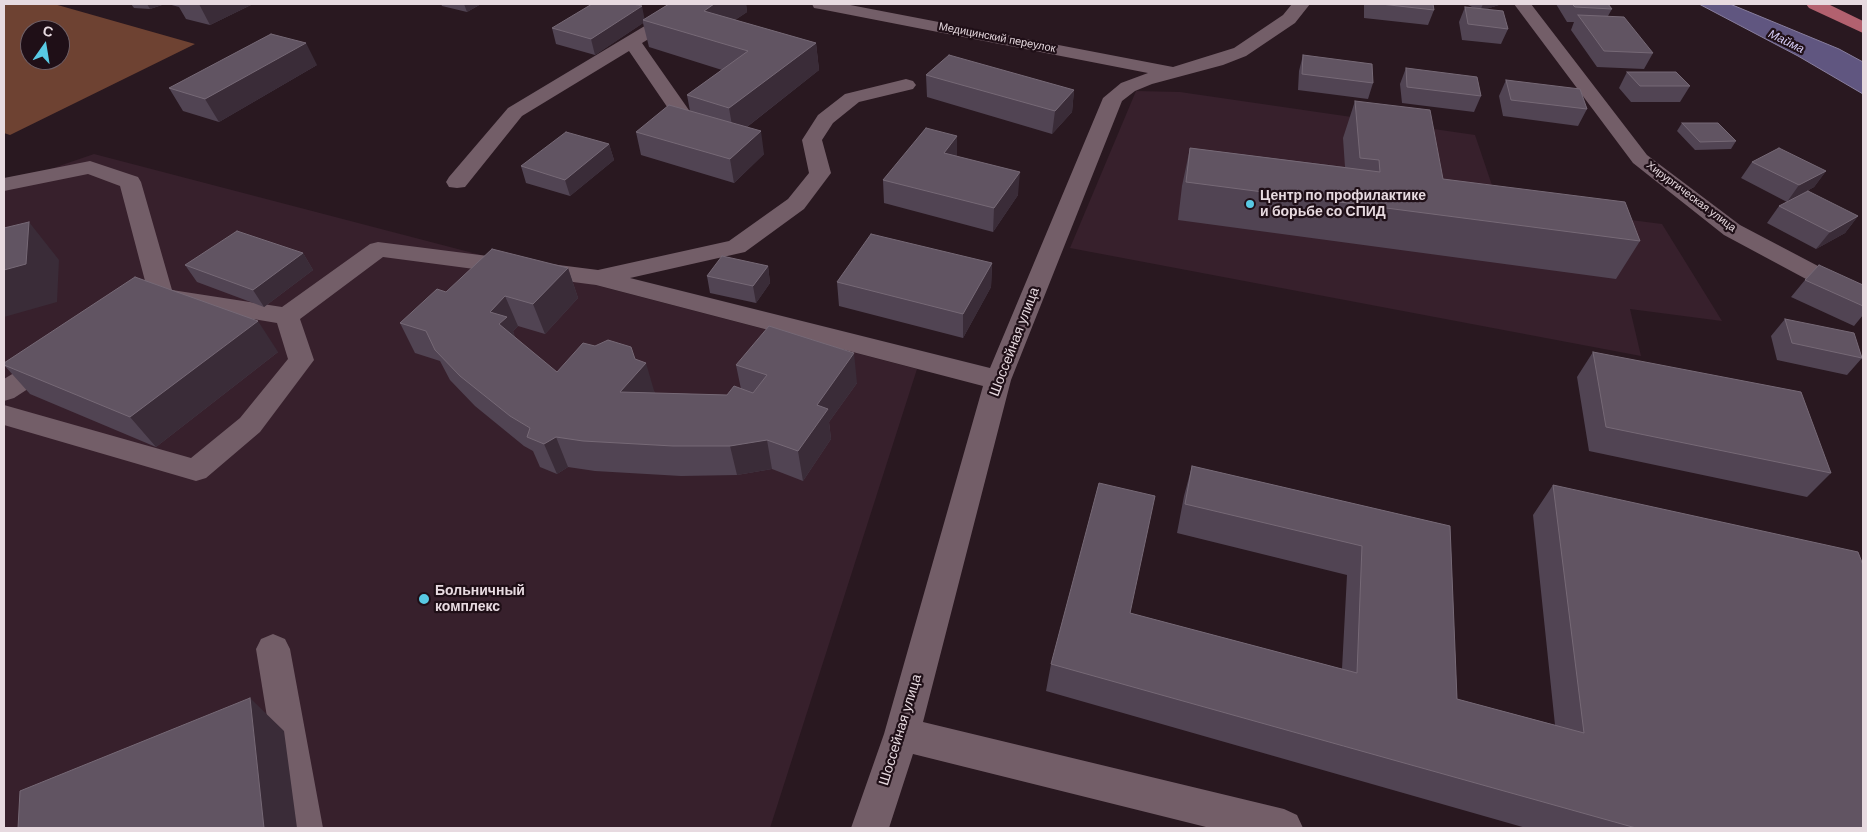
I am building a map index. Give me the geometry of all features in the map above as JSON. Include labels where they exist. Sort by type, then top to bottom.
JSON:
[{"type":"main road","points":[[1815,4],[1863,28]]},
{"type":"street","points":[[457,182],[515,112],[664,22],[676,4]]},
{"type":"street","name":"Медицинский переулок","points":[[820,4],[1174,72]]},
{"type":"street","name":"Шоссейная улица","points":[[870,828],[902,734],[998,380],[1113,98],[1128,87],[1174,72],[1216,62],[1240,52],[1289,19],[1301,4]]},
{"type":"street","name":"Хирургическая улица","points":[[1522,4],[1640,159],[1732,230],[1828,280],[1863,294]]},
{"type":"street","points":[[632,42],[680,113]]},
{"type":"street","points":[[596,277],[737,247],[796,204],[820,173],[812,140],[825,119],[852,98],[906,85]]},
{"type":"street","points":[[4,184],[90,167],[130,182],[152,301],[287,316],[378,249],[596,277],[998,380]]},
{"type":"street","points":[[4,415],[196,470],[250,425],[301,360],[287,316]]},
{"type":"street","points":[[4,391],[70,351]]},
{"type":"street","points":[[273,650],[304,828]]},
{"type":"street","points":[[902,734],[1284,828]]},
{"type":"shaded area","points":[[4,4],[54,4],[195,44],[10,135],[4,133]]},
{"type":"shaded area","points":[[1136,91],[1180,92],[1475,135],[1498,203],[1662,224],[1722,321],[1630,309],[1641,356],[1070,248]]},
{"type":"shaded area","name":"Больничный комплекс","points":[[94,154],[917,369],[770,828],[4,828],[4,185]]},
{"type":"water","name":"Майма","points":[[1699,4],[1730,4],[1839,49],[1863,62],[1863,94],[1798,56]]},
{"type":"building","points":[[592,4],[633,4],[642,6],[591,39],[552,28]]},
{"type":"building","points":[[669,4],[714,4],[704,11],[816,43],[729,108],[687,95],[748,51],[643,20]]},
{"type":"building","points":[[1381,4],[1433,4],[1434,10]]},
{"type":"building","points":[[1572,4],[1608,4],[1612,9],[1575,7]]},
{"type":"building","points":[[1465,7],[1503,11],[1508,29],[1468,24]]},
{"type":"building","points":[[1578,15],[1624,17],[1653,53],[1604,51]]},
{"type":"building","points":[[271,34],[306,43],[205,99],[169,88]]},
{"type":"building","points":[[949,55],[1074,90],[1055,111],[926,75]]},
{"type":"building","points":[[1303,55],[1372,64],[1373,83],[1302,74]]},
{"type":"building","points":[[1406,68],[1477,77],[1481,96],[1407,87]]},
{"type":"building","points":[[1627,72],[1676,72],[1690,86],[1640,86]]},
{"type":"building","points":[[1506,80],[1580,89],[1587,109],[1511,100]]},
{"type":"building","points":[[1355,101],[1430,110],[1443,179],[1625,202],[1640,241],[1186,182],[1190,148],[1380,172],[1379,160],[1360,158]]},
{"type":"building","points":[[669,105],[761,131],[730,159],[636,132]]},
{"type":"building","points":[[1682,123],[1718,123],[1736,141],[1700,142]]},
{"type":"building","points":[[926,128],[957,136],[944,153],[1020,172],[994,208],[883,180]]},
{"type":"building","points":[[566,132],[609,144],[565,180],[521,166]]},
{"type":"building","points":[[1779,148],[1826,171],[1799,185],[1752,162]]},
{"type":"building","points":[[1808,191],[1858,216],[1830,232],[1779,206]]},
{"type":"building","points":[[29,222],[26,264],[4,270],[4,228]]},
{"type":"building","points":[[237,231],[303,253],[253,290],[185,265]]},
{"type":"building","points":[[871,234],[992,263],[963,314],[837,282]]},
{"type":"building","points":[[492,249],[568,268],[533,304],[505,296],[490,312],[507,317],[499,324],[557,372],[583,343],[595,346],[608,340],[631,347],[635,359],[646,363],[620,392],[727,395],[734,386],[753,393],[767,375],[736,365],[769,326],[854,353],[817,405],[828,409],[798,451],[767,440],[730,446],[673,446],[583,441],[556,437],[544,444],[527,437],[530,428],[510,416],[460,376],[435,350],[426,331],[400,323],[437,289],[446,292]]},
{"type":"building","points":[[722,256],[768,266],[753,286],[707,276]]},
{"type":"building","points":[[1819,265],[1863,285],[1863,306],[1805,280]]},
{"type":"building","points":[[135,277],[258,321],[130,417],[4,365],[4,363]]},
{"type":"building","points":[[1785,319],[1854,333],[1862,358],[1792,343]]},
{"type":"building","points":[[1593,352],[1801,392],[1831,473],[1606,427]]},
{"type":"building","points":[[1192,466],[1450,526],[1457,699],[1584,733],[1553,485],[1858,552],[1863,565],[1863,828],[1636,828],[1051,664],[1099,483],[1155,496],[1130,613],[1357,673],[1362,546],[1185,504]]},
{"type":"building","points":[[250,698],[264,828],[18,828],[20,791]]},
{"type":"place","name":"Центр по профилактике и борьбе со СПИД","points":[[1250,204]]},
{"type":"place","name":"Больничный комплекс","points":[[424,599]]}]
